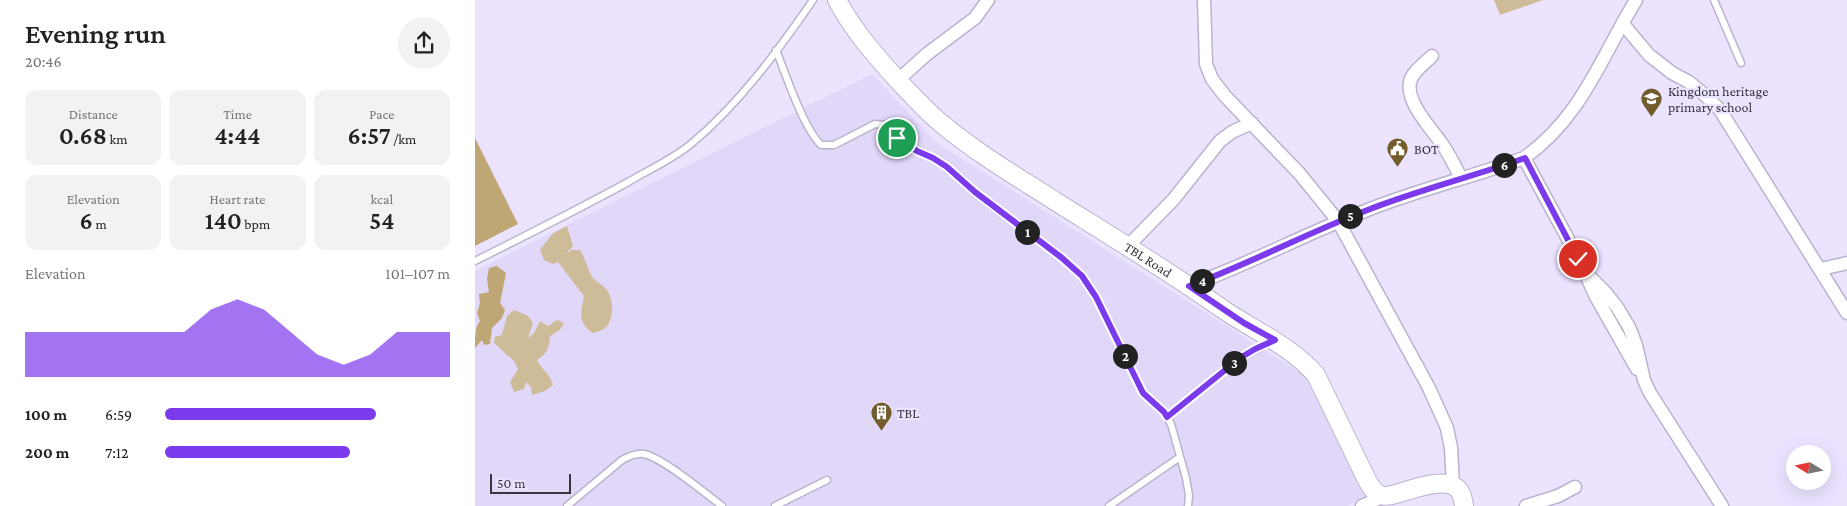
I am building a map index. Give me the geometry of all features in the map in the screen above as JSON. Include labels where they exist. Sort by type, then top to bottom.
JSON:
[{"type":"street","name":"TBL Road","points":[[837,0],[853,27],[898,80],[955,135],[1015,176],[1297,355],[1316,375],[1367,480],[1378,494],[1384,496]]},
{"type":"street","points":[[898,80],[975,18],[988,0]]},
{"type":"street","points":[[1204,0],[1206,64],[1212,79],[1225,96],[1299,173],[1338,221],[1429,388],[1447,428],[1451,448],[1453,486]]},
{"type":"street","points":[[1189,286],[1238,267],[1338,221],[1525,158],[1539,148],[1573,110],[1588,89],[1636,0]]},
{"type":"street","points":[[1623,24],[1649,55],[1672,73],[1689,82],[1720,110],[1847,312]]},
{"type":"street","points":[[1432,56],[1413,74],[1410,90],[1420,113],[1441,142],[1461,178]]},
{"type":"street","points":[[1127,247],[1173,200],[1221,141],[1232,132],[1251,122]]},
{"type":"street","points":[[1525,158],[1587,274],[1611,299],[1629,327],[1636,345],[1644,380],[1661,411],[1722,506]]},
{"type":"street","points":[[1821,269],[1847,263]]},
{"type":"street","points":[[1362,506],[1384,496],[1436,484],[1453,486],[1458,489],[1464,506]]},
{"type":"street","points":[[1526,506],[1558,496],[1575,487]]},
{"type":"lane","points":[[475,261],[564,216],[656,166],[690,145],[719,119],[753,81],[813,0]]},
{"type":"lane","points":[[1714,0],[1741,63]]},
{"type":"lane","points":[[776,50],[801,111],[815,140],[821,145],[834,145],[875,124],[885,125],[905,144],[947,167],[975,192],[1062,258],[1082,276],[1096,297],[1143,393],[1164,412],[1171,424],[1189,494],[1188,506]]},
{"type":"lane","points":[[1167,417],[1240,358],[1275,340]]},
{"type":"lane","points":[[567,506],[622,460],[632,455],[643,454],[666,464],[722,506]]},
{"type":"lane","points":[[1109,506],[1180,457]]},
{"type":"lane","points":[[775,506],[827,480]]},
{"type":"shaded area","points":[[1494,0],[1543,0],[1500,15]]},
{"type":"shaded area","points":[[872,74],[937,143],[1304,375],[1366,496],[1347,506],[475,506],[475,271]]},
{"type":"shaded area","points":[[475,138],[518,224],[475,246]]},
{"type":"shaded area","points":[[567,226],[573,246],[566,254],[572,250],[580,250],[591,275],[606,289],[611,298],[612,315],[608,325],[604,329],[593,333],[584,325],[581,317],[584,296],[558,262],[553,264],[544,260],[540,250],[552,234]]},
{"type":"shaded area","points":[[497,266],[506,273],[500,303],[505,310],[502,318],[492,328],[490,344],[484,345],[482,340],[475,348],[476,329],[480,321],[477,313],[480,303],[479,294],[489,292],[487,279],[489,268]]},
{"type":"shaded area","points":[[514,310],[528,316],[533,323],[528,338],[534,333],[540,321],[548,326],[557,320],[564,323],[560,330],[550,336],[547,350],[537,360],[553,385],[545,391],[532,395],[531,387],[526,382],[524,389],[514,392],[510,382],[518,369],[514,361],[494,343],[495,337],[502,335],[507,316]]},
{"type":"place","name":"Kingdom heritage primary school","points":[[1652,118]]},
{"type":"place","name":"BOT","points":[[1398,168]]},
{"type":"place","name":"TBL","points":[[881,432]]},
{"type":"route","points":[[897,138],[947,167],[975,192],[1062,258],[1082,276],[1096,297],[1143,393],[1167,417],[1240,358],[1275,340],[1244,323],[1189,286],[1238,267],[1307,234],[1367,210],[1525,158],[1578,259]]}]
